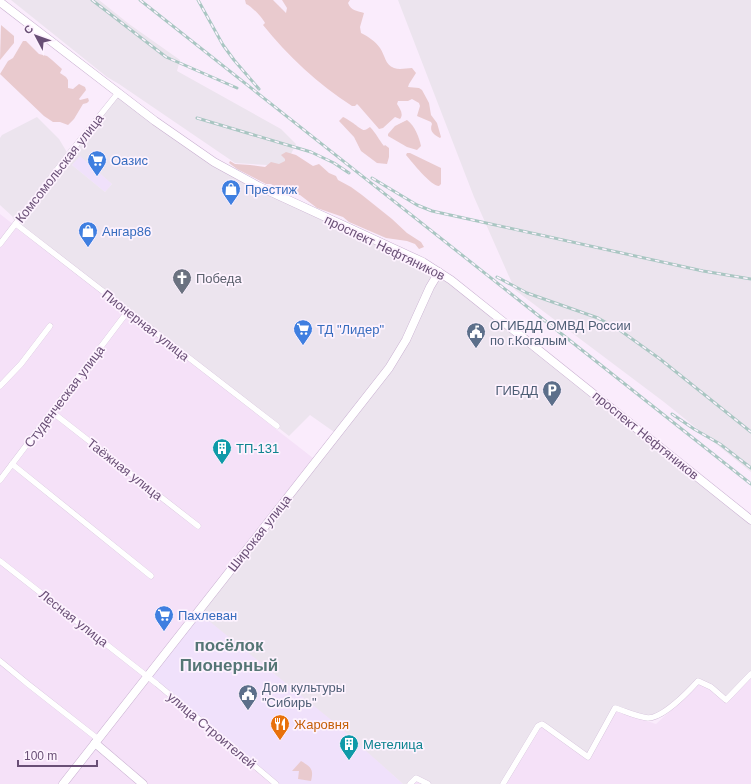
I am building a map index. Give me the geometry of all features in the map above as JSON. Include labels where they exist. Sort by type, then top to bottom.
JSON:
[{"type":"main road","name":"проспект Нефтяников","points":[[0,2],[179,139],[229,171],[275,194],[418,260],[439,272],[469,293],[751,520]]},
{"type":"main road","name":"Широкая улица","points":[[63,784],[389,368],[406,340],[430,287],[439,272]]},
{"type":"main road","points":[[96,741],[143,784]]},
{"type":"street","name":"Комсомольская улица","points":[[0,244],[118,93]]},
{"type":"street","name":"Пионерная улица","points":[[16,224],[277,426]]},
{"type":"street","name":"Студенческая улица","points":[[0,480],[128,311]]},
{"type":"street","points":[[0,386],[21,364],[50,326]]},
{"type":"street","name":"Таёжная улица","points":[[52,412],[198,526]]},
{"type":"street","points":[[12,464],[150,576]]},
{"type":"street","name":"Лесная улица","points":[[0,561],[147,676]]},
{"type":"street","points":[[0,661],[96,741]]},
{"type":"street","points":[[503,784],[538,726],[542,724],[588,757],[615,708],[643,717],[654,717],[664,712],[698,681],[711,687],[726,700],[751,674]]},
{"type":"street","name":"улица Строителей","points":[[147,676],[276,784]]},
{"type":"street","points":[[410,784],[416,778],[428,784]]},
{"type":"shaded area","points":[[11,0],[99,0],[129,24],[180,60],[177,71],[281,129],[296,144],[285,166],[235,163],[107,77]]},
{"type":"shaded area","points":[[245,0],[273,0],[286,13],[287,8],[282,0],[350,0],[348,3],[351,8],[364,13],[360,27],[361,33],[372,39],[382,51],[389,65],[396,69],[412,68],[416,73],[408,87],[419,88],[422,90],[429,103],[431,115],[437,123],[441,137],[440,138],[434,134],[431,129],[431,122],[417,116],[420,106],[419,103],[412,99],[408,101],[398,101],[397,104],[402,113],[400,119],[395,117],[383,128],[379,129],[357,104],[352,106],[339,97],[315,79],[293,58],[263,25],[265,23],[264,21],[246,4]]},
{"type":"shaded area","points":[[398,0],[751,0],[751,472],[664,402],[515,290],[474,197]]},
{"type":"shaded area","points":[[1,25],[14,36],[14,43],[0,60]]},
{"type":"shaded area","points":[[23,41],[26,41],[39,54],[47,56],[62,69],[60,73],[68,80],[68,88],[73,89],[79,84],[85,87],[86,90],[79,99],[88,98],[89,101],[83,104],[74,119],[68,125],[60,122],[53,122],[44,116],[0,74],[8,61],[13,58]]},
{"type":"shaded area","points":[[118,93],[214,162],[423,262],[751,520],[751,674],[726,700],[698,681],[684,695],[654,717],[615,708],[588,757],[542,724],[503,784],[428,784],[416,778],[410,784],[403,784],[335,723],[198,612],[337,434],[310,415],[289,436],[16,224],[12,216],[0,205],[0,138],[2,135],[37,117],[59,139],[68,154]],"holes":[[[80,156],[112,184],[105,192],[72,165]]]},
{"type":"shaded area","points":[[343,117],[362,130],[366,130],[370,127],[384,146],[385,145],[389,148],[387,164],[377,163],[361,151],[354,137],[339,121]]},
{"type":"shaded area","points":[[407,120],[414,128],[419,139],[421,146],[417,150],[407,147],[388,136],[395,126]]},
{"type":"shaded area","points":[[286,152],[296,155],[313,166],[319,164],[329,173],[336,176],[338,180],[362,195],[407,233],[421,242],[424,247],[419,249],[415,244],[407,241],[386,238],[349,222],[343,217],[317,208],[300,195],[294,195],[278,189],[271,184],[266,184],[237,169],[229,163],[230,161],[235,164],[265,167],[271,162],[279,164],[285,161],[281,155]]},
{"type":"shaded area","points":[[407,153],[410,153],[441,168],[441,184],[439,186],[431,182],[406,155]]},
{"type":"shaded area","points":[[80,155],[112,184],[105,192],[72,165]]},
{"type":"shaded area","points":[[0,214],[313,458],[195,609],[340,725],[402,784],[0,784]]},
{"type":"shaded area","points":[[198,612],[335,723],[403,784],[276,784],[147,676]]},
{"type":"shaded area","points":[[751,670],[751,784],[413,784],[449,739],[539,704],[589,701],[656,724],[707,677]]},
{"type":"shaded area","points":[[301,761],[312,771],[311,781],[298,779],[299,771],[292,771]]},
{"type":"railway","points":[[92,0],[166,57],[237,88]]},
{"type":"railway","points":[[140,0],[751,484]]},
{"type":"railway","points":[[198,0],[223,45],[259,89]]},
{"type":"railway","points":[[197,118],[311,152],[334,163],[349,173]]},
{"type":"railway","points":[[372,178],[417,205],[432,211],[703,271],[751,279]]},
{"type":"railway","points":[[497,277],[527,293],[598,318],[621,331],[660,359],[751,432]]},
{"type":"railway","points":[[672,414],[720,444],[751,468]]},
{"type":"place","name":"Оазис","points":[[97,177]]},
{"type":"place","name":"Престиж","points":[[231,206]]},
{"type":"place","name":"Ангар86","points":[[88,248]]},
{"type":"place","name":"Победа","points":[[182,295]]},
{"type":"place","name":"ТД \"Лидер\"","points":[[303,346]]},
{"type":"place","name":"ОГИБДД ОМВД России по г.Когалым","points":[[476,349]]},
{"type":"place","name":"ГИБДД","points":[[552,407]]},
{"type":"place","name":"ТП-131","points":[[222,465]]},
{"type":"place","name":"Пахлеван","points":[[164,632]]},
{"type":"place","name":"Дом культуры \"Сибирь\"","points":[[248,711]]},
{"type":"place","name":"Жаровня","points":[[280,741]]},
{"type":"place","name":"Метелица","points":[[349,761]]},
{"type":"district","name":"посёлок Пионерный","points":[[229,655]]}]
